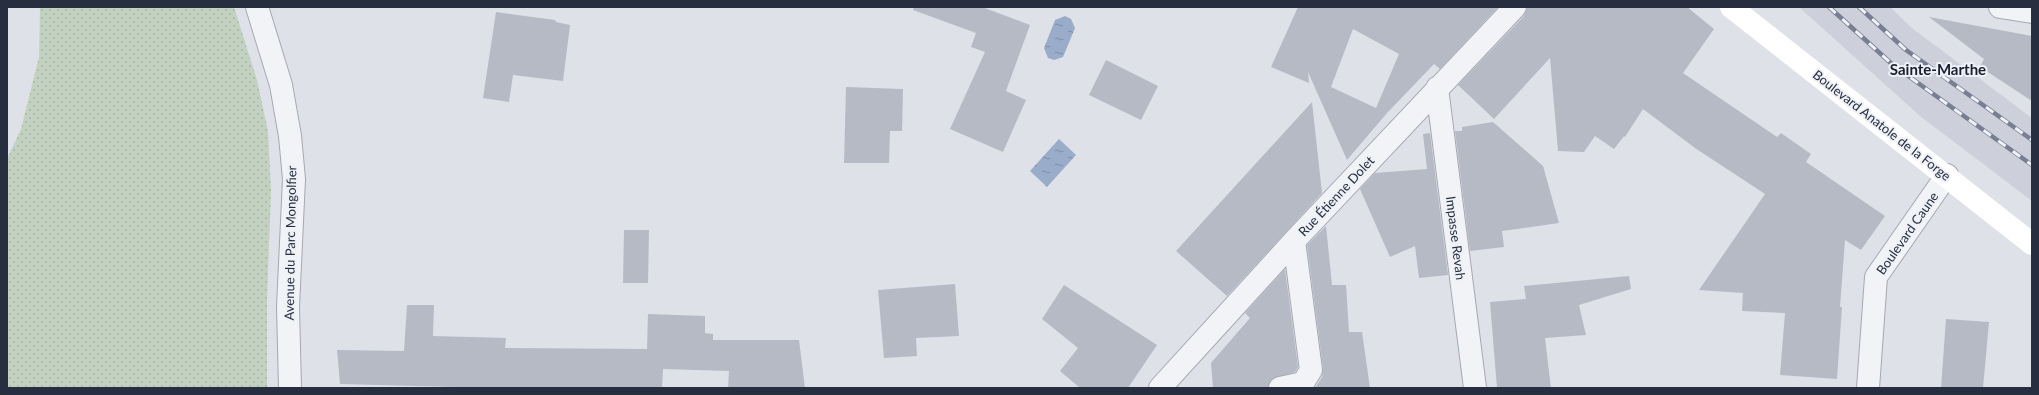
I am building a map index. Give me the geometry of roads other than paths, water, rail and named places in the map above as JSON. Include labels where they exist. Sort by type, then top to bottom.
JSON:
[{"type":"main road","name":"Boulevard Anatole de la Forge","points":[[1731,7],[1947,175],[2032,244]]},
{"type":"street","name":"Avenue du Parc Mongolfier","points":[[257,7],[281,84],[290,136],[294,179],[288,307],[290,388]]},
{"type":"street","name":"Rue Étienne Dolet","points":[[1160,388],[1294,241],[1515,7]]},
{"type":"street","points":[[2000,7],[2032,12]]},
{"type":"street","name":"Impasse Revah","points":[[1437,88],[1475,388]]},
{"type":"street","name":"Boulevard Caune","points":[[1868,388],[1876,276],[1947,175]]},
{"type":"street","points":[[1280,388],[1303,383],[1311,370],[1294,241]]},
{"type":"water","points":[[1065,16],[1071,19],[1075,28],[1063,57],[1054,60],[1048,58],[1044,48],[1055,20]]},
{"type":"water","points":[[1059,139],[1076,155],[1047,187],[1030,171]]},
{"type":"railway","points":[[1829,7],[1893,65],[2032,165]]},
{"type":"railway","points":[[1859,7],[1906,50],[2032,140]]},
{"type":"district","name":"Sainte-Marthe","points":[[1938,70]]}]
